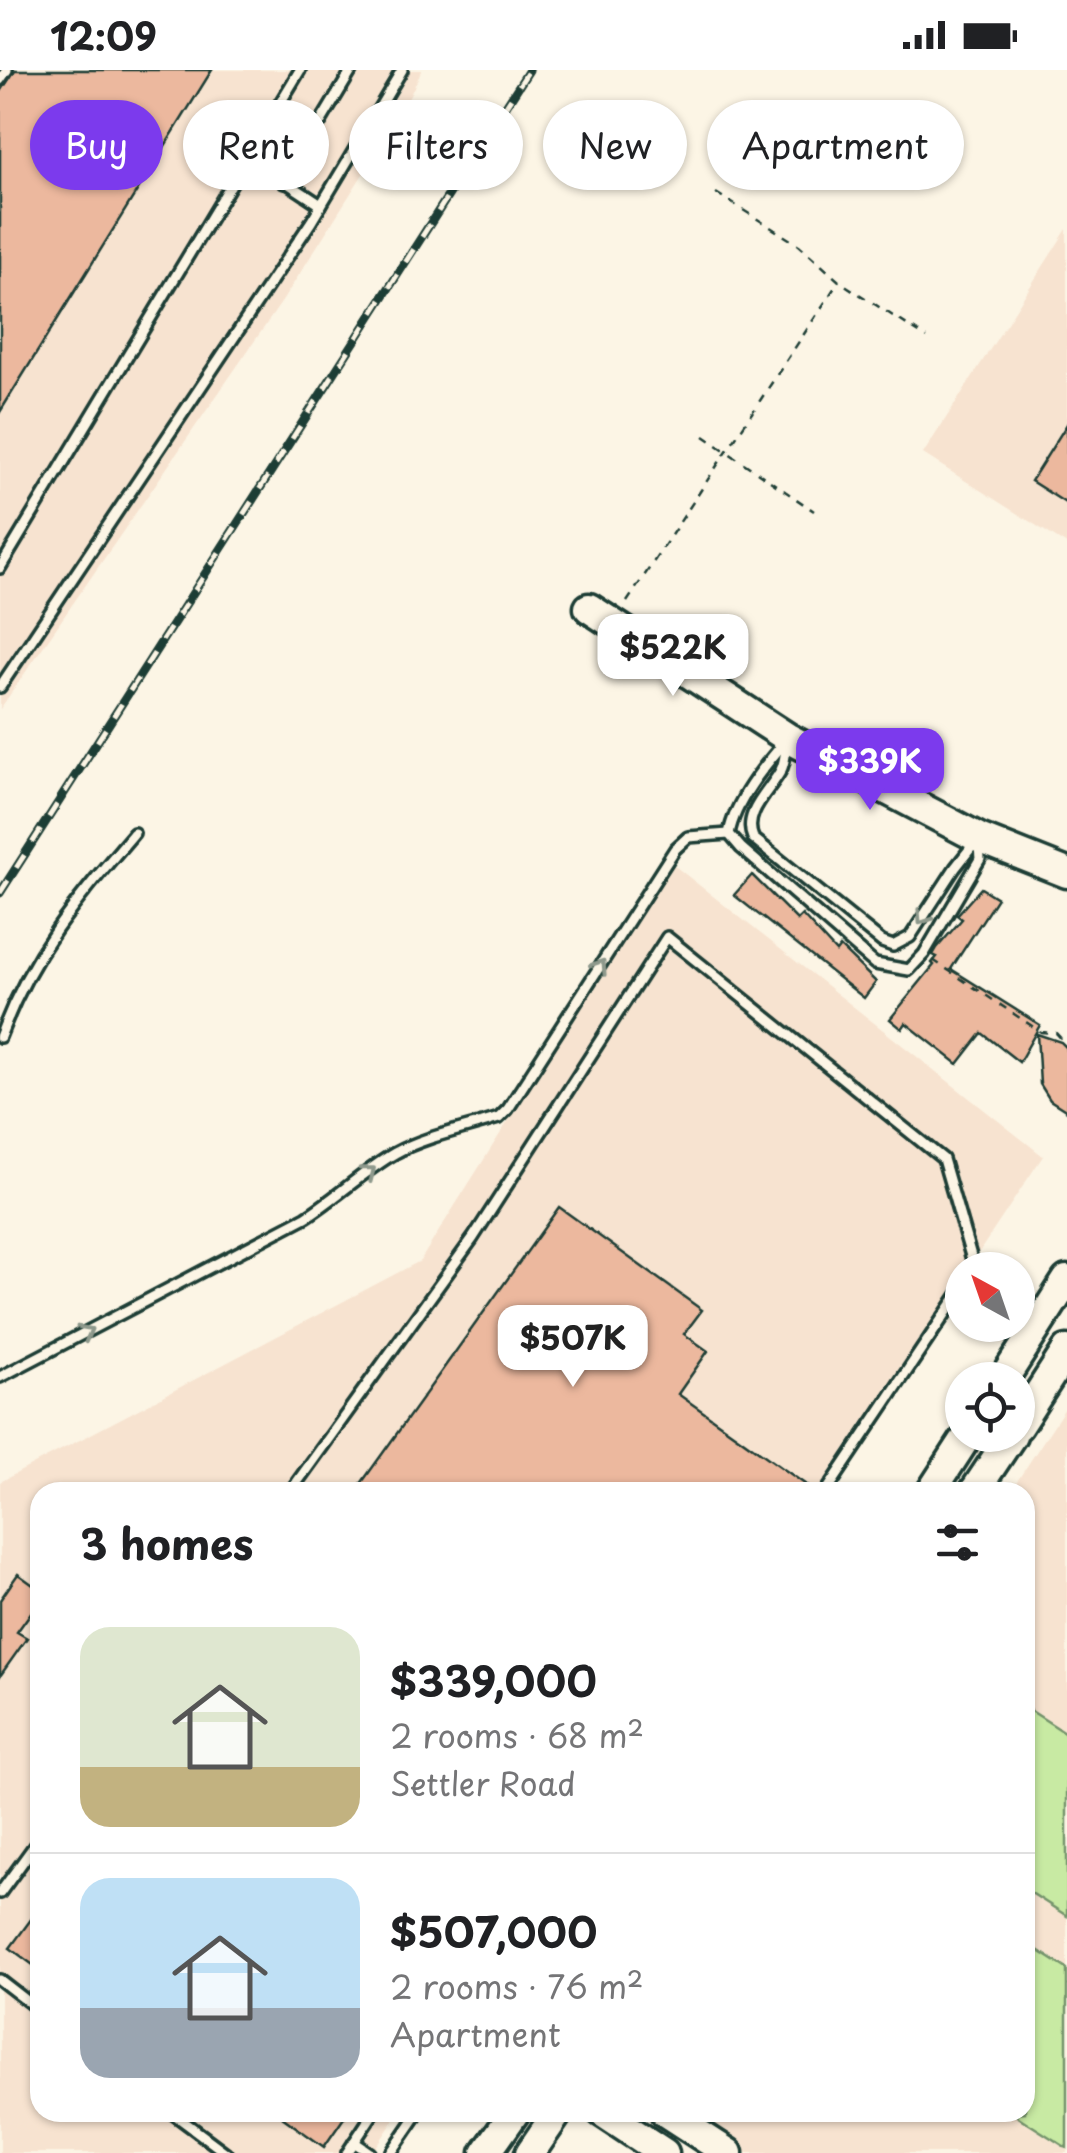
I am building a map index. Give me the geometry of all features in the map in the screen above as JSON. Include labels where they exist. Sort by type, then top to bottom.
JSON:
[{"type":"street","points":[[589,608],[788,738],[979,838],[1067,872]]},
{"type":"street","points":[[1015,1362],[1067,1280]]},
{"type":"street","points":[[1035,1400],[1067,1350]]},
{"type":"street","points":[[937,1482],[957,1452]]},
{"type":"street","points":[[981,1482],[1001,1452]]},
{"type":"street","points":[[486,2153],[507,2122]]},
{"type":"street","points":[[530,2153],[551,2122]]},
{"type":"street","points":[[617,2122],[664,2153]]},
{"type":"street","points":[[681,2122],[728,2153]]},
{"type":"lane","points":[[0,80],[7,70]]},
{"type":"lane","points":[[282,100],[300,70]]},
{"type":"lane","points":[[329,108],[352,70]]},
{"type":"lane","points":[[0,686],[321,205],[402,70]]},
{"type":"lane","points":[[0,568],[228,190]]},
{"type":"lane","points":[[297,190],[321,205]]},
{"type":"lane","points":[[729,834],[734,817],[763,769],[788,738]]},
{"type":"lane","points":[[788,738],[783,766],[751,817],[749,832],[882,942],[893,946],[910,937],[979,838]]},
{"type":"lane","points":[[0,1037],[40,949],[134,833]]},
{"type":"lane","points":[[729,834],[875,964],[910,970],[924,954],[980,860],[979,838]]},
{"type":"lane","points":[[0,1377],[306,1216],[409,1146],[499,1118],[675,849],[688,837],[729,834]]},
{"type":"lane","points":[[297,1482],[473,1238],[667,937],[943,1159],[970,1252]]},
{"type":"lane","points":[[833,1482],[945,1314]]},
{"type":"lane","points":[[0,1894],[30,1852]]},
{"type":"lane","points":[[0,1980],[30,2004]]},
{"type":"lane","points":[[185,2122],[226,2153]]},
{"type":"lane","points":[[347,2153],[367,2122]]},
{"type":"lane","points":[[391,2153],[412,2122]]},
{"type":"lane","points":[[354,2142],[370,2153]]},
{"type":"path","points":[[716,193],[799,245],[839,281],[927,338]]},
{"type":"path","points":[[627,602],[839,281]]},
{"type":"path","points":[[704,436],[814,512]]},
{"type":"path","points":[[924,954],[1041,1032],[1056,1033],[1067,1045]]},
{"type":"shaded area","points":[[0,70],[422,70],[408,100],[349,100],[349,190],[353,190],[283,300],[0,709]]},
{"type":"shaded area","points":[[1067,229],[1067,545],[923,454]]},
{"type":"shaded area","points":[[671,863],[1043,1156],[979,1252],[945,1252],[945,1301],[824,1482],[30,1482],[30,2122],[393,2122],[372,2153],[0,2153],[0,1482],[420,1261]]},
{"type":"shaded area","points":[[1067,1405],[1067,2153],[747,2153],[696,2122],[1035,2122],[1035,1482],[1017,1482]]},
{"type":"green space","points":[[1035,1713],[1067,1734],[1067,1916],[1035,1895]]},
{"type":"green space","points":[[1035,1948],[1067,1969],[1067,2148],[1026,2122],[1035,2122]]},
{"type":"building","points":[[15,70],[212,70],[193,100],[183,100],[183,117],[163,149],[163,100],[30,100],[30,190],[138,190],[0,412],[0,93]]},
{"type":"building","points":[[1067,424],[1067,504],[1031,481]]},
{"type":"building","points":[[752,875],[797,920],[802,915],[836,952],[840,947],[876,982],[864,998],[734,895]]},
{"type":"building","points":[[981,888],[997,898],[951,969],[1040,1025],[1019,1062],[982,1033],[958,1064],[906,1023],[902,1029],[890,1019],[934,965],[937,948],[962,919],[957,915]]},
{"type":"building","points":[[1037,1034],[1067,1048],[1067,1111],[1050,1100],[1040,1084]]},
{"type":"building","points":[[559,1207],[702,1310],[684,1334],[708,1351],[678,1394],[802,1482],[362,1482]]},
{"type":"building","points":[[18,1574],[30,1583],[30,1614],[17,1632],[27,1638],[0,1676],[0,1600]]},
{"type":"building","points":[[30,1921],[30,1963],[10,1948]]},
{"type":"building","points":[[289,2122],[341,2122],[324,2147]]},
{"type":"railway","points":[[0,893],[529,70]]}]
